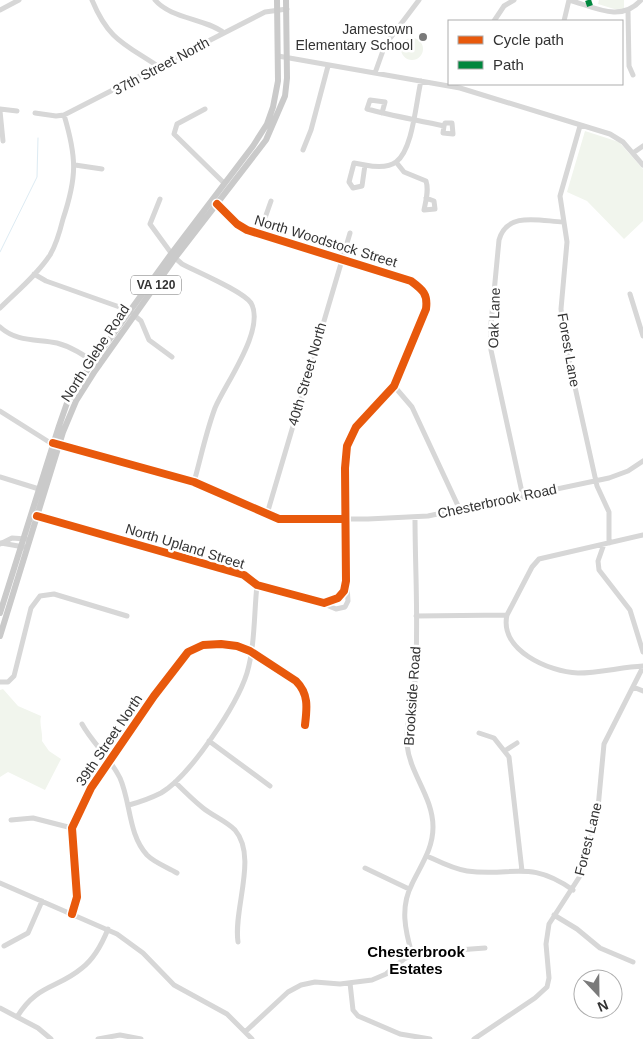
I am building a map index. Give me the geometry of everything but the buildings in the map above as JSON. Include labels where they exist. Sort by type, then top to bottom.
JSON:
[{"type":"main road","name":"North Glebe Road","points":[[0,636],[39,489],[56,444],[76,401],[96,364],[258,139],[270,116],[277,90],[276,0]]},
{"type":"main road","name":"North Glebe Road","points":[[173,256],[217,204],[266,140],[277,117],[285,96],[287,58],[286,0]]},
{"type":"main road","name":"North Glebe Road","points":[[26,539],[37,516],[56,444]]},
{"type":"main road","name":"North Glebe Road","points":[[0,613],[24,547]]},
{"type":"street","points":[[0,10],[19,0]]},
{"type":"street","points":[[92,0],[98,14],[111,34],[130,50],[159,67]]},
{"type":"street","points":[[155,0],[173,11],[214,27],[224,33]]},
{"type":"street","points":[[375,73],[385,45],[419,0]]},
{"type":"street","points":[[495,20],[504,6],[514,0]]},
{"type":"street","points":[[564,20],[569,0],[616,13],[628,11],[641,0]]},
{"type":"street","name":"37th Street North","points":[[64,115],[265,12],[286,9]]},
{"type":"street","points":[[628,11],[629,66],[633,75]]},
{"type":"street","points":[[278,56],[328,66],[448,84]]},
{"type":"street","points":[[303,150],[311,130],[328,66]]},
{"type":"street","points":[[365,166],[362,186],[353,188],[350,182],[354,164],[381,166],[396,162],[406,148],[421,81]]},
{"type":"street","points":[[461,86],[617,138],[643,165]]},
{"type":"street","points":[[174,134],[177,124],[205,109]]},
{"type":"street","points":[[3,141],[0,110],[16,111]]},
{"type":"street","points":[[0,308],[50,255],[59,235],[73,184],[75,165],[64,115],[56,116],[35,113]]},
{"type":"street","points":[[382,113],[444,126]]},
{"type":"street","name":"Forest Lane","points":[[580,126],[560,196],[567,242],[561,294],[562,327],[596,482],[609,512],[607,544],[598,561],[599,570],[630,610],[643,652]]},
{"type":"street","points":[[167,133],[174,134],[224,184]]},
{"type":"street","points":[[633,153],[643,146]]},
{"type":"street","points":[[396,162],[404,172],[426,181],[428,188],[426,198]]},
{"type":"street","points":[[75,165],[102,169]]},
{"type":"street","points":[[160,199],[150,224],[173,256],[243,295],[251,303],[255,315],[240,362],[222,391],[212,417],[194,482]]},
{"type":"street","points":[[259,235],[271,202]]},
{"type":"street","name":"North Woodstock Street","points":[[217,204],[237,224],[259,235],[411,281],[424,291],[427,299],[426,309],[394,386]]},
{"type":"street","name":"Oak Lane","points":[[523,497],[491,350],[491,324],[499,240],[503,230],[515,221],[563,222]]},
{"type":"street","name":"40th Street North","points":[[267,514],[340,260],[350,233]]},
{"type":"street","points":[[34,274],[46,281],[132,313],[141,321],[149,340],[172,357]]},
{"type":"street","points":[[630,294],[643,336]]},
{"type":"street","points":[[0,327],[14,336],[25,340],[57,343],[74,349],[96,364]]},
{"type":"street","points":[[324,603],[338,598],[344,590],[346,581],[347,446],[356,427],[394,386],[412,407],[460,510]]},
{"type":"street","name":"Chesterbrook Road","points":[[0,411],[56,444],[194,482],[267,514],[296,520],[415,517],[460,510],[596,482],[622,474],[643,461]]},
{"type":"street","points":[[0,477],[39,489]]},
{"type":"street","name":"North Upland Street","points":[[37,516],[244,576],[257,585],[324,603],[336,609],[345,607],[348,601],[346,581]]},
{"type":"street","name":"Brookside Road","points":[[412,954],[404,917],[409,889],[427,856],[432,838],[432,818],[428,799],[412,765],[406,736],[415,680],[415,517]]},
{"type":"street","points":[[643,535],[539,559],[532,567],[507,615],[507,633],[513,644],[552,668],[580,673],[643,666]]},
{"type":"street","points":[[0,544],[12,538],[26,539]]},
{"type":"street","points":[[0,544],[24,547]]},
{"type":"street","points":[[129,805],[162,792],[175,782],[208,741],[239,693],[248,671],[257,585]]},
{"type":"street","points":[[0,682],[8,682],[14,676],[31,608],[40,596],[51,594],[127,616]]},
{"type":"street","points":[[416,616],[507,615]]},
{"type":"street","name":"39th Street North","points":[[72,914],[77,897],[72,828],[91,788],[154,696],[188,652],[203,645],[222,644],[250,651],[296,681],[302,688],[307,705],[305,725]]},
{"type":"street","name":"Forest Lane","points":[[474,1039],[547,987],[549,978],[546,934],[554,914],[580,876],[594,824],[604,744],[643,666]]},
{"type":"street","points":[[633,687],[643,691]]},
{"type":"street","points":[[82,724],[110,761],[120,779],[129,805],[133,830],[147,854],[177,873]]},
{"type":"street","points":[[480,733],[494,738],[506,750],[511,763],[522,870]]},
{"type":"street","points":[[208,741],[270,786]]},
{"type":"street","points":[[506,750],[516,743]]},
{"type":"street","points":[[175,782],[204,809],[233,829],[244,846],[245,859],[237,930],[238,942]]},
{"type":"street","points":[[11,820],[33,818],[72,828]]},
{"type":"street","points":[[427,856],[465,871],[522,870],[546,874],[572,890]]},
{"type":"street","points":[[365,868],[409,889]]},
{"type":"street","points":[[0,884],[108,929],[138,948],[174,985],[222,1010],[246,1031],[252,1039]]},
{"type":"street","points":[[4,946],[28,933],[42,902]]},
{"type":"street","points":[[554,914],[577,929],[600,948],[633,962]]},
{"type":"street","points":[[16,1017],[37,993],[72,975],[86,965],[96,952],[108,929]]},
{"type":"street","points":[[246,1031],[294,988],[315,982],[350,983],[379,978],[412,954],[486,948]]},
{"type":"street","points":[[350,983],[354,1010],[358,1016],[400,1034],[430,1039]]},
{"type":"street","points":[[0,1008],[51,1039]]},
{"type":"street","points":[[98,1039],[120,1035],[140,1039]]},
{"type":"shaded area","points":[[599,0],[624,0],[624,12],[598,4]]},
{"type":"shaded area","points":[[412,38],[420,41],[423,49],[420,57],[412,60],[404,57],[401,49],[404,41]]},
{"type":"shaded area","points":[[585,131],[619,142],[643,169],[643,221],[624,239],[587,201],[567,192]]},
{"type":"shaded area","points":[[3,689],[18,706],[41,716],[42,741],[49,751],[61,759],[45,790],[8,772],[0,777],[0,690]]},
{"type":"waterway","points":[[0,252],[37,177],[38,138]]},
{"type":"marked path","points":[[588,0],[590,6]]},
{"type":"cycle path","points":[[37,516],[244,575],[257,585],[324,603],[338,598],[344,591],[346,581],[345,468],[347,446],[356,427],[394,386],[426,309],[425,296],[422,290],[411,281],[247,230],[237,224],[217,204]]},
{"type":"cycle path","points":[[53,443],[194,482],[279,519],[345,519]]},
{"type":"cycle path","points":[[72,914],[77,897],[72,828],[91,788],[154,696],[188,652],[203,645],[221,644],[237,646],[250,651],[296,681],[300,686],[306,702],[305,725]]},
{"type":"place","name":"Jamestown Elementary School","points":[[423,37]]},
{"type":"district","name":"Chesterbrook Estates","points":[[416,960]]}]
